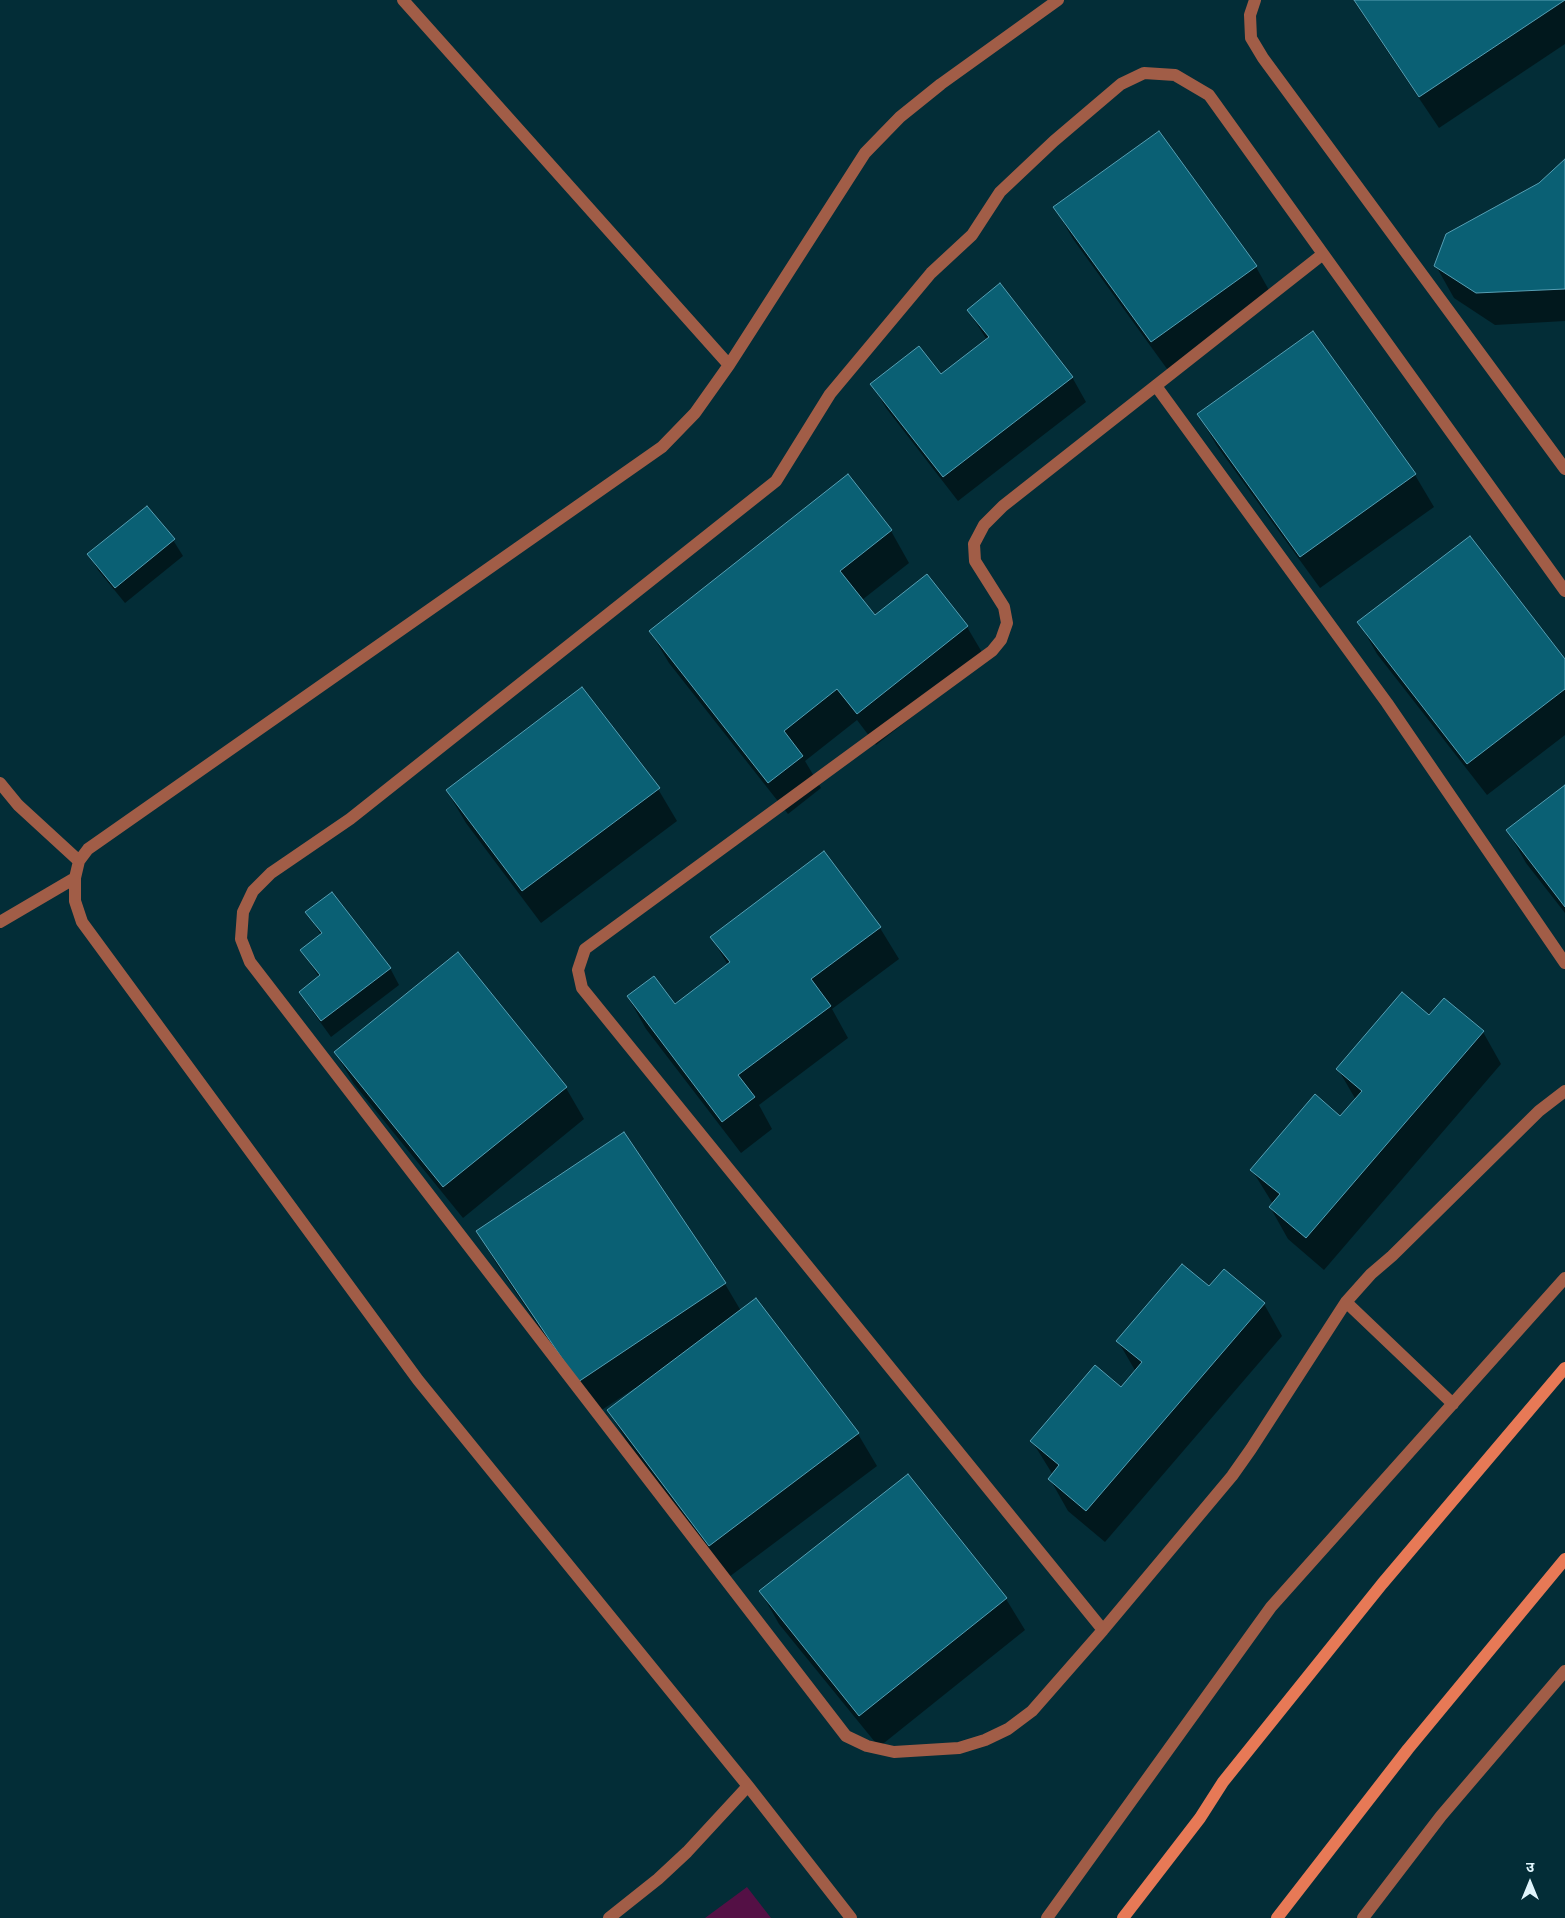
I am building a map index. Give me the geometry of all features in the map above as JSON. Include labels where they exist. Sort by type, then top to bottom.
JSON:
[{"type":"street","points":[[404,0],[729,365]]},
{"type":"street","points":[[851,1918],[748,1786],[418,1380],[82,922],[75,901],[75,878],[79,861],[88,849],[662,447],[695,413],[729,365],[865,154],[900,117],[941,84],[1058,0]]},
{"type":"street","points":[[1255,0],[1250,15],[1251,38],[1263,58],[1565,469]]},
{"type":"street","points":[[1565,592],[1210,95],[1175,75],[1144,74],[1121,84],[1054,141],[1000,192],[972,236],[931,273],[830,394],[776,482],[350,819],[271,873],[253,891],[244,912],[241,939],[250,962],[846,1736],[867,1746],[894,1752],[959,1748],[985,1740],[1032,1712],[1232,1476],[1346,1302],[1371,1274],[1392,1256],[1539,1111],[1565,1091]]},
{"type":"street","points":[[1103,1630],[582,988],[578,970],[585,949],[992,651],[1002,640],[1007,622],[1004,607],[975,561],[974,544],[984,525],[1003,506],[1323,254]]},
{"type":"street","points":[[1156,386],[1387,703],[1565,963]]},
{"type":"street","points":[[0,783],[18,805],[79,861]]},
{"type":"street","points":[[1,920],[75,878]]},
{"type":"street","points":[[1047,1918],[1272,1607],[1565,1278]]},
{"type":"street","points":[[1346,1302],[1454,1404]]},
{"type":"street","points":[[1123,1918],[1200,1818],[1223,1782],[1382,1584],[1565,1368]]},
{"type":"street","points":[[1276,1918],[1408,1749],[1565,1559]]},
{"type":"street","points":[[1363,1918],[1441,1816],[1565,1671]]},
{"type":"street","points":[[609,1918],[658,1879],[687,1852],[748,1786]]},
{"type":"shaded area","points":[[747,1887],[771,1918],[705,1918]]},
{"type":"building","points":[[1354,0],[1565,0],[1419,97]]},
{"type":"building","points":[[1159,131],[1257,266],[1151,342],[1053,207]]},
{"type":"building","points":[[1565,159],[1565,289],[1476,293],[1434,266],[1446,234],[1539,183]]},
{"type":"building","points":[[1000,283],[1073,377],[943,477],[870,384],[919,346],[941,374],[989,337],[967,310]]},
{"type":"building","points":[[1313,331],[1416,474],[1300,557],[1197,414]]},
{"type":"building","points":[[848,474],[892,530],[840,571],[875,615],[927,574],[968,626],[857,714],[837,689],[784,731],[803,756],[768,783],[649,631]]},
{"type":"building","points":[[147,506],[175,539],[115,588],[87,554]]},
{"type":"building","points":[[1470,536],[1565,659],[1565,689],[1467,764],[1357,622]]},
{"type":"building","points":[[582,687],[660,788],[522,891],[446,790]]},
{"type":"building","points":[[1565,785],[1565,907],[1506,830]]},
{"type":"building","points":[[824,851],[881,927],[811,979],[831,1006],[738,1075],[755,1097],[722,1122],[627,996],[654,976],[675,1004],[730,962],[710,937]]},
{"type":"building","points":[[332,892],[391,968],[321,1021],[299,992],[320,975],[300,950],[322,933],[305,912]]},
{"type":"building","points":[[458,952],[567,1087],[443,1187],[334,1052]]},
{"type":"building","points":[[1402,992],[1429,1015],[1444,998],[1484,1031],[1306,1238],[1269,1207],[1280,1194],[1250,1170],[1315,1094],[1340,1116],[1362,1091],[1336,1069]]},
{"type":"building","points":[[624,1132],[726,1283],[578,1382],[476,1231]]},
{"type":"building","points":[[1182,1264],[1209,1286],[1224,1269],[1265,1303],[1086,1511],[1048,1479],[1059,1465],[1030,1441],[1095,1365],[1121,1387],[1142,1362],[1116,1341]]},
{"type":"building","points":[[756,1298],[859,1433],[709,1546],[607,1410]]},
{"type":"building","points":[[908,1474],[1007,1598],[859,1716],[759,1591]]}]
